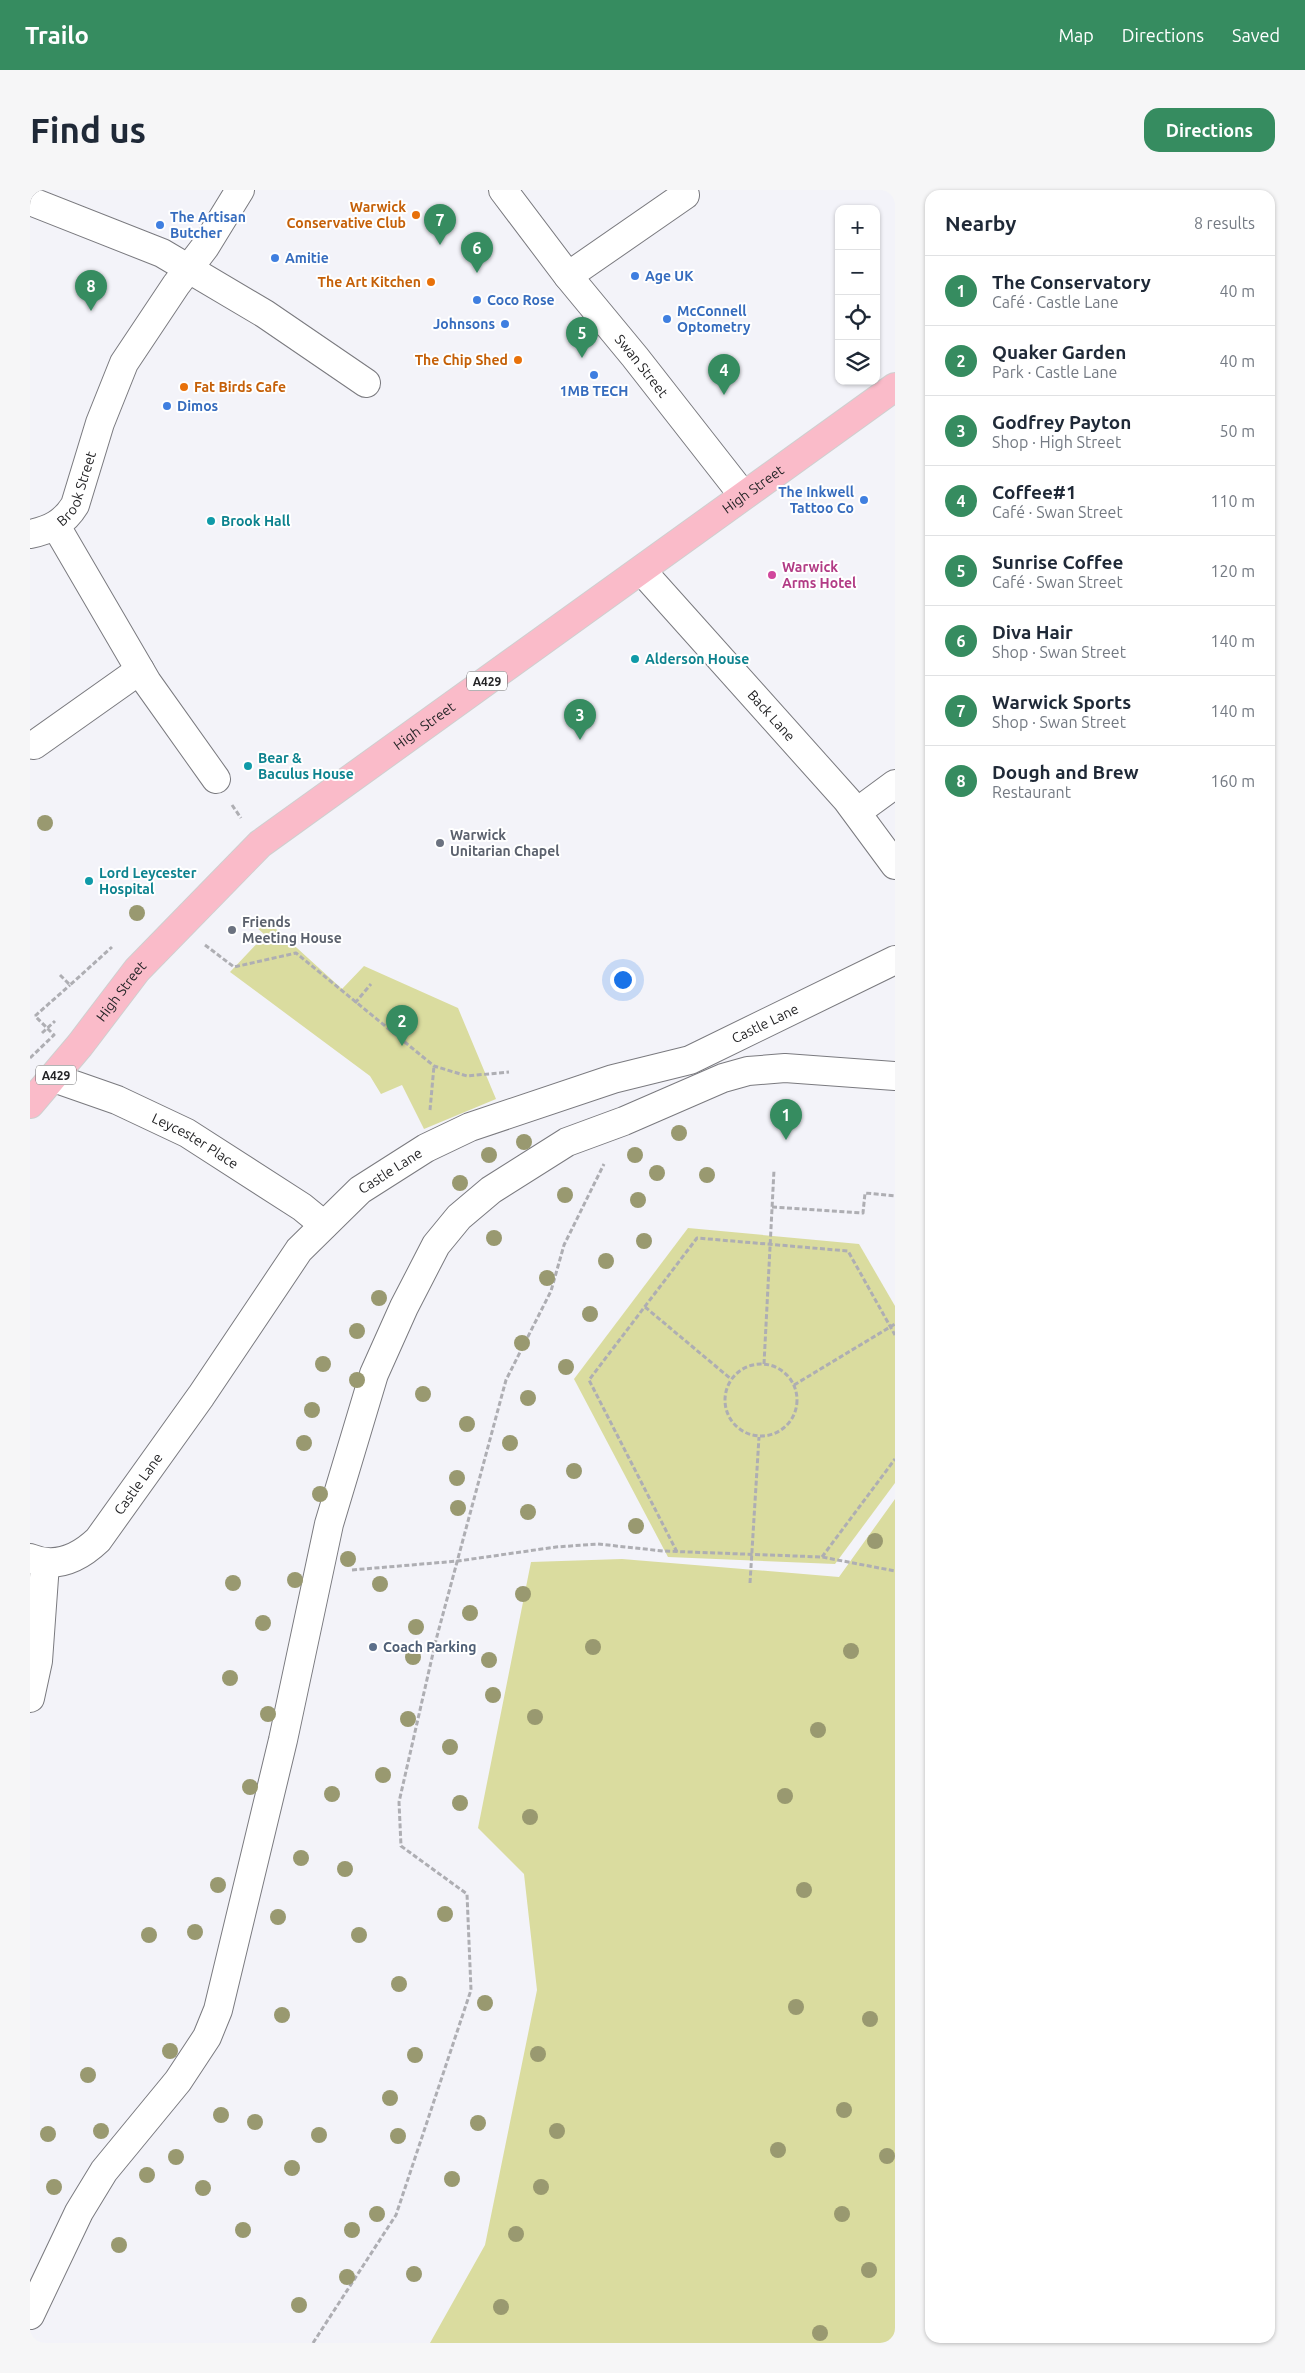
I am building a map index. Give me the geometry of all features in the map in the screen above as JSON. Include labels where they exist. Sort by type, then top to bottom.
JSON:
[{"type":"main road","name":"High Street","points":[[30,1104],[54,1078],[137,970],[260,844],[642,571],[895,387]]},
{"type":"street","name":"Brook Street","points":[[216,779],[140,670],[56,526],[67,517],[74,505],[103,414],[124,363],[176,285],[190,268],[240,190]]},
{"type":"street","name":"Swan Street","points":[[503,190],[568,276],[635,357],[743,496]]},
{"type":"street","points":[[568,276],[685,195],[682,190]]},
{"type":"street","points":[[30,201],[162,252],[265,314],[366,383]]},
{"type":"street","points":[[30,534],[56,526]]},
{"type":"street","name":"Back Lane","points":[[642,571],[857,812],[895,865]]},
{"type":"street","points":[[34,745],[140,670]]},
{"type":"street","points":[[857,812],[895,784]]},
{"type":"street","name":"Castle Lane","points":[[38,1561],[58,1563],[74,1558],[86,1551],[98,1540],[201,1396],[294,1258],[360,1190],[394,1166],[470,1127],[613,1079],[690,1060],[895,960]]},
{"type":"street","points":[[30,2315],[84,2204],[104,2171],[178,2081],[207,2037],[218,2010],[283,1740],[329,1524],[374,1374],[404,1307],[436,1246],[460,1217],[491,1190],[567,1142],[624,1121],[723,1078],[748,1071],[785,1068],[895,1076]]},
{"type":"street","name":"Leycester Place","points":[[54,1078],[117,1100],[188,1133],[302,1207],[324,1225]]},
{"type":"street","points":[[30,1698],[38,1661],[38,1561]]},
{"type":"path","points":[[216,779],[260,844]]},
{"type":"path","points":[[198,939],[234,967],[296,952],[434,1066],[467,1076],[508,1072]]},
{"type":"path","points":[[30,1058],[54,1035],[35,1016],[119,940]]},
{"type":"path","points":[[60,975],[70,985]]},
{"type":"path","points":[[355,1002],[372,984]]},
{"type":"path","points":[[430,1110],[434,1066]]},
{"type":"path","points":[[313,2343],[396,2216],[471,1990],[467,1894],[401,1846],[399,1802],[436,1640],[506,1380],[551,1291],[564,1246],[624,1121]]},
{"type":"path","points":[[764,1364],[774,1170]]},
{"type":"path","points":[[772,1207],[863,1213],[865,1193],[895,1196]]},
{"type":"path","points":[[677,1552],[589,1380],[697,1238],[848,1251],[895,1335]]},
{"type":"path","points":[[645,1307],[731,1379]]},
{"type":"path","points":[[794,1386],[895,1324]]},
{"type":"path","points":[[764,1364],[782,1371],[794,1386],[797,1397],[796,1410],[791,1421],[782,1430],[771,1435],[759,1437],[738,1429],[726,1411],[726,1389],[731,1379],[745,1367],[764,1364]]},
{"type":"path","points":[[750,1583],[759,1437]]},
{"type":"path","points":[[822,1557],[895,1459]]},
{"type":"path","points":[[320,1573],[458,1561],[556,1547],[598,1544],[677,1552],[822,1557],[895,1571]]},
{"type":"green space","points":[[264,918],[342,989],[364,966],[458,1008],[496,1099],[424,1129],[402,1085],[381,1094],[370,1076],[230,972],[265,935],[255,926]]},
{"type":"green space","points":[[688,1228],[859,1244],[895,1306],[895,1483],[835,1564],[668,1557],[574,1379]]},
{"type":"green space","points":[[895,1499],[895,2343],[430,2343],[485,2245],[537,1990],[524,1874],[478,1828],[531,1562],[622,1559],[839,1577]]},
{"type":"place","name":"Warwick Conservative Club","points":[[416,215]]},
{"type":"place","name":"The Artisan Butcher","points":[[160,225]]},
{"type":"place","name":"Warwick Sports","points":[[440,245]]},
{"type":"place","name":"Amitie","points":[[275,258]]},
{"type":"place","name":"Diva Hair","points":[[477,273]]},
{"type":"place","name":"Age UK","points":[[635,276]]},
{"type":"place","name":"The Art Kitchen","points":[[431,282]]},
{"type":"place","name":"Coco Rose","points":[[477,300]]},
{"type":"place","name":"Dough and Brew","points":[[91,311]]},
{"type":"place","name":"McConnell Optometry","points":[[667,319]]},
{"type":"place","name":"Johnsons","points":[[505,324]]},
{"type":"place","name":"Sunrise Coffee","points":[[582,358]]},
{"type":"place","name":"The Chip Shed","points":[[518,360]]},
{"type":"place","name":"1MB TECH","points":[[594,375]]},
{"type":"place","name":"Fat Birds Cafe","points":[[184,387]]},
{"type":"place","name":"Coffee#1","points":[[724,395]]},
{"type":"place","name":"Dimos","points":[[167,406]]},
{"type":"place","name":"The Inkwell Tattoo Co","points":[[864,500]]},
{"type":"place","name":"Brook Hall","points":[[211,521]]},
{"type":"place","name":"Warwick Arms Hotel","points":[[772,575]]},
{"type":"place","name":"Alderson House","points":[[635,659]]},
{"type":"place","name":"Godfrey Payton","points":[[580,740]]},
{"type":"place","name":"Bear & Baculus House","points":[[248,766]]},
{"type":"place","name":"Warwick Unitarian Chapel","points":[[440,843]]},
{"type":"place","name":"Lord Leycester Hospital","points":[[89,881]]},
{"type":"place","name":"Friends Meeting House","points":[[232,930]]},
{"type":"place","name":"Quaker Garden","points":[[402,1046]]},
{"type":"place","name":"The Conservatory","points":[[786,1140]]},
{"type":"place","name":"Coach Parking","points":[[373,1647]]}]
